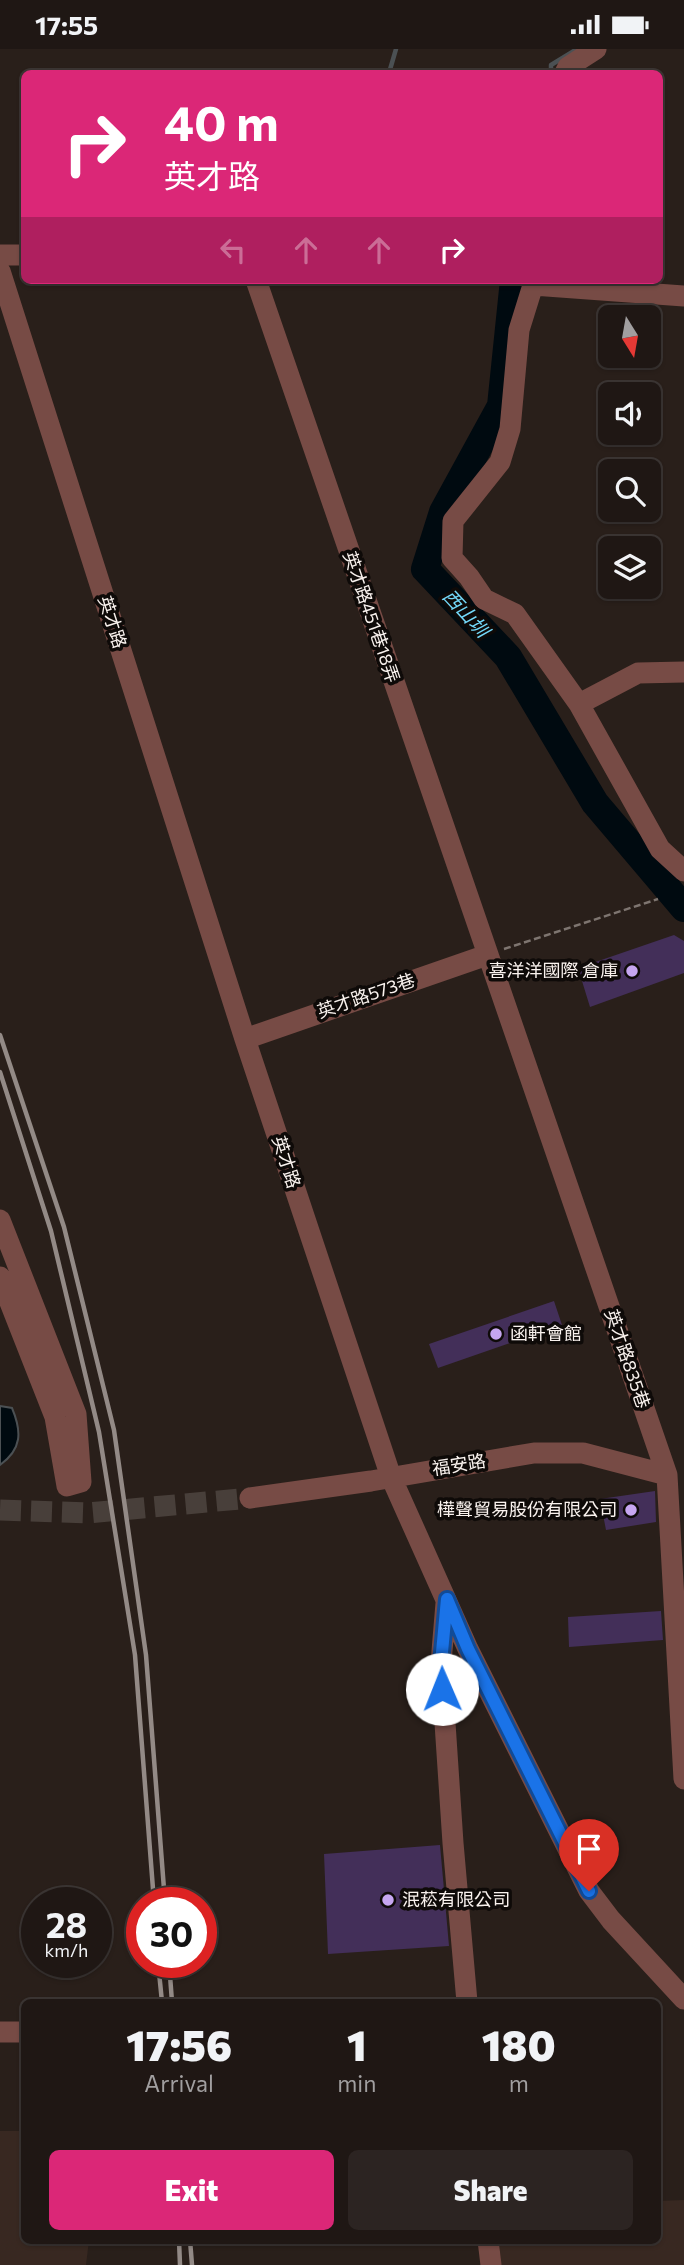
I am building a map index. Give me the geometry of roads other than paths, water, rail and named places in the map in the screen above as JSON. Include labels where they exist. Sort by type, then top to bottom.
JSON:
[{"type":"street","points":[[566,70],[596,49]]},
{"type":"street","points":[[0,255],[21,255]]},
{"type":"street","name":"英才路","points":[[0,271],[245,1039],[391,1477],[468,1649],[589,1891],[611,1920],[684,1999]]},
{"type":"street","name":"英才路451巷18弄","points":[[257,284],[487,955]]},
{"type":"street","points":[[533,284],[520,330],[510,429],[500,462],[453,521],[452,558],[470,577],[484,599],[514,614],[579,704],[660,849],[684,871]]},
{"type":"street","points":[[555,284],[684,296]]},
{"type":"street","points":[[579,704],[638,673],[684,672]]},
{"type":"street","name":"英才路573巷","points":[[245,1039],[487,955]]},
{"type":"street","name":"英才路835巷","points":[[487,955],[667,1475],[684,1779]]},
{"type":"street","points":[[0,1220],[76,1414],[81,1482],[67,1486],[55,1417],[0,1277]]},
{"type":"street","name":"福安路","points":[[250,1497],[534,1453],[583,1453],[667,1475]]},
{"type":"street","points":[[447,1599],[441,1663],[467,1999]]},
{"type":"street","points":[[0,2032],[21,2032]]},
{"type":"street","points":[[488,2244],[491,2265]]},
{"type":"waterway","points":[[390,70],[396,49]]},
{"type":"waterway","points":[[551,70],[551,65],[577,49]]},
{"type":"waterway","name":"西山圳","points":[[514,284],[501,406],[443,512],[425,569],[508,657],[595,803],[684,908]]},
{"type":"tunnel","points":[[0,1510],[88,1513],[250,1498]]},
{"type":"railway","points":[[0,1035],[64,1227],[114,1430],[146,1655],[164,1887]]},
{"type":"railway","points":[[0,1072],[51,1231],[99,1432],[135,1655],[153,1887]]},
{"type":"railway","points":[[160,1978],[162,1999]]},
{"type":"railway","points":[[170,1978],[172,1999]]},
{"type":"railway","points":[[179,2244],[180,2265]]},
{"type":"railway","points":[[190,2244],[192,2265]]},
{"type":"place","name":"喜洋洋國際 倉庫","points":[[632,971]]},
{"type":"place","name":"函軒會館","points":[[496,1334]]},
{"type":"place","name":"樺聲貿易股份有限公司","points":[[631,1510]]},
{"type":"place","name":"泯菘有限公司","points":[[388,1900]]}]
